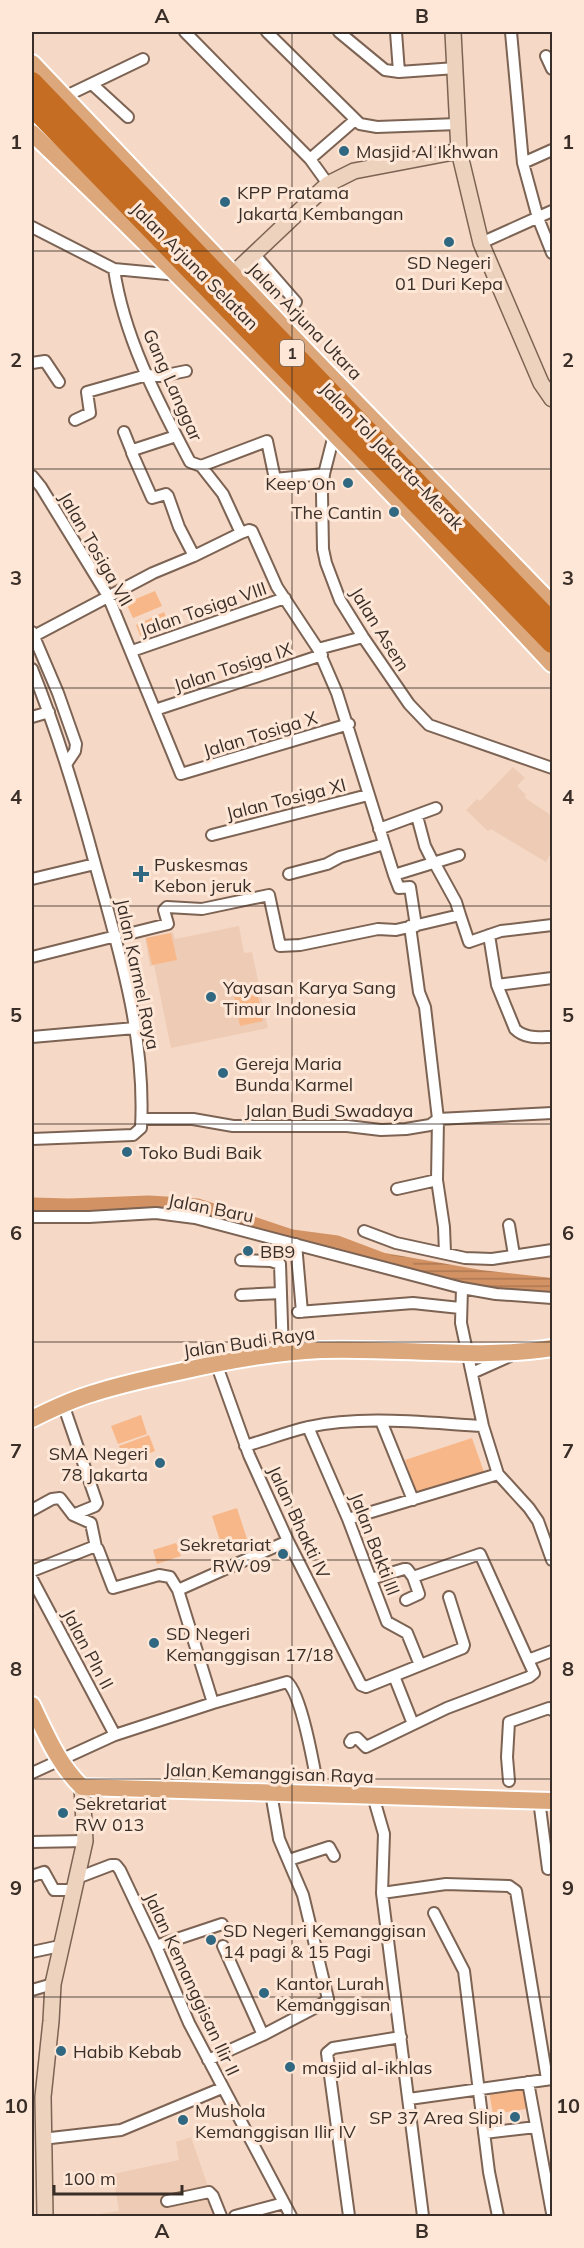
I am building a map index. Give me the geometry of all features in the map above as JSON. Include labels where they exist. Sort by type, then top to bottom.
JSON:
[{"type":"highway","name":"Jalan Tol Jakarta–Merak","points":[[32,82],[552,623]]},
{"type":"highway","name":"Jalan Tol Jakarta–Merak","points":[[32,106],[552,643]]},
{"type":"main road","name":"Jalan Arjuna Utara","points":[[32,63],[552,604]]},
{"type":"main road","name":"Jalan Arjuna Selatan","points":[[32,132],[148,261],[178,275],[552,664]]},
{"type":"main road","name":"Jalan Budi Raya","points":[[32,1419],[63,1404],[123,1385],[216,1363],[283,1353],[405,1349],[467,1353],[518,1353],[552,1348]]},
{"type":"main road","points":[[32,1705],[59,1760],[82,1787]]},
{"type":"main road","name":"Jalan Kemanggisan Raya","points":[[82,1787],[546,1800]]},
{"type":"street","points":[[185,32],[310,159],[326,183]]},
{"type":"street","points":[[267,32],[355,120],[368,127],[458,124]]},
{"type":"street","points":[[339,32],[380,68],[399,72],[456,69]]},
{"type":"street","points":[[396,32],[399,72]]},
{"type":"street","points":[[453,32],[459,150],[481,243],[541,382],[552,399]]},
{"type":"street","points":[[518,32],[511,32],[523,163],[538,218],[552,253]]},
{"type":"street","points":[[546,56],[552,69]]},
{"type":"street","points":[[64,97],[143,59]]},
{"type":"street","points":[[92,84],[128,117]]},
{"type":"street","points":[[310,159],[355,120]]},
{"type":"street","points":[[233,274],[255,255],[326,183],[354,171],[459,150]]},
{"type":"street","points":[[523,163],[552,150]]},
{"type":"street","points":[[481,243],[552,211]]},
{"type":"street","points":[[32,227],[114,269],[148,261]]},
{"type":"street","points":[[255,255],[296,302]]},
{"type":"street","name":"Gang Langgar","points":[[114,269],[126,321],[147,375],[176,436],[190,462],[201,466],[223,494],[241,533]]},
{"type":"street","points":[[32,363],[45,361],[59,382]]},
{"type":"street","points":[[75,420],[90,413],[86,393],[147,375],[161,376],[186,371]]},
{"type":"street","points":[[124,432],[152,498],[166,494],[168,496],[179,527],[194,556]]},
{"type":"street","name":"Jalan Asem","points":[[334,435],[324,474],[322,494],[323,549],[340,600],[363,637],[409,704],[429,725],[552,768]]},
{"type":"street","points":[[132,452],[176,436]]},
{"type":"street","points":[[201,466],[267,441],[275,479],[324,474]]},
{"type":"street","name":"Jalan Tosiga VII","points":[[32,476],[108,596],[181,774]]},
{"type":"street","points":[[67,763],[75,751],[76,744],[58,693],[32,635],[153,573],[249,530],[252,531],[277,587],[285,598]]},
{"type":"street","name":"Jalan Tosiga VIII","points":[[132,651],[285,598],[320,652],[349,724],[368,795],[394,875]]},
{"type":"street","name":"Jalan Tosiga IX","points":[[155,710],[363,637]]},
{"type":"street","name":"Jalan Karmel Raya","points":[[32,669],[67,763],[116,936],[140,1064],[141,1124]]},
{"type":"street","points":[[32,717],[49,712]]},
{"type":"street","name":"Jalan Tosiga X","points":[[181,774],[349,724]]},
{"type":"street","name":"Jalan Tosiga XI","points":[[212,834],[368,795]]},
{"type":"street","points":[[379,829],[436,808]]},
{"type":"street","points":[[417,816],[433,862],[456,902],[469,941],[501,931],[552,925]]},
{"type":"street","points":[[289,874],[327,864],[340,857],[384,844]]},
{"type":"street","points":[[394,875],[459,855]]},
{"type":"street","points":[[32,879],[95,864]]},
{"type":"street","name":"Jalan Budi Swadaya","points":[[32,1139],[133,1135],[139,1132],[141,1124],[193,1119],[233,1126],[347,1126],[381,1130],[430,1125],[438,1119],[425,1007],[419,992],[410,887],[399,888],[394,875]]},
{"type":"street","points":[[128,934],[168,924],[164,910],[167,907],[202,909],[269,895],[280,946],[300,945],[382,928],[393,930],[460,915]]},
{"type":"street","points":[[489,935],[497,985],[515,1029],[520,1035],[552,1037]]},
{"type":"street","points":[[32,957],[116,936]]},
{"type":"street","points":[[497,985],[552,978]]},
{"type":"street","points":[[32,1036],[135,1028]]},
{"type":"street","points":[[445,1253],[445,1235],[437,1180],[438,1119],[552,1113]]},
{"type":"street","points":[[397,1189],[437,1180]]},
{"type":"street","name":"Jalan Baru","points":[[32,1217],[89,1217],[156,1213],[214,1222],[462,1288],[496,1294],[552,1298]]},
{"type":"street","points":[[508,1225],[514,1255]]},
{"type":"street","points":[[364,1231],[396,1243],[445,1253],[450,1257],[481,1259],[552,1250]]},
{"type":"street","points":[[297,1244],[300,1312],[413,1304],[460,1308]]},
{"type":"street","points":[[241,1260],[271,1261],[280,1264],[283,1353]]},
{"type":"street","points":[[462,1288],[461,1323],[483,1426],[498,1474],[538,1521],[552,1560]]},
{"type":"street","points":[[241,1295],[281,1293]]},
{"type":"street","points":[[472,1373],[518,1353]]},
{"type":"street","name":"Jalan Bhakti IV","points":[[216,1363],[245,1446],[288,1541],[358,1681],[366,1687],[394,1676]]},
{"type":"street","points":[[63,1404],[97,1503],[73,1515]]},
{"type":"street","points":[[245,1446],[308,1427],[381,1421],[483,1426]]},
{"type":"street","points":[[381,1421],[413,1500]]},
{"type":"street","name":"Jalan Bakti III","points":[[308,1427],[348,1519],[387,1622],[407,1633],[420,1665]]},
{"type":"street","points":[[348,1519],[498,1474]]},
{"type":"street","points":[[32,1510],[57,1497],[62,1499],[73,1515],[91,1523],[96,1547],[112,1588],[159,1575],[170,1577],[178,1590],[213,1703]]},
{"type":"street","points":[[178,1590],[288,1541]]},
{"type":"street","points":[[32,1572],[96,1547]]},
{"type":"street","points":[[350,1742],[352,1739],[359,1738],[366,1747],[447,1708],[532,1675],[534,1670],[480,1554],[413,1577]]},
{"type":"street","points":[[371,1579],[406,1569],[413,1577],[419,1594],[406,1600]]},
{"type":"street","name":"Jalan Pln II","points":[[32,1579],[115,1735]]},
{"type":"street","points":[[412,1724],[394,1676],[465,1646],[449,1597]]},
{"type":"street","points":[[528,1660],[552,1651]]},
{"type":"street","points":[[32,1773],[115,1735],[287,1682],[300,1708],[319,1794]]},
{"type":"street","points":[[509,1780],[507,1757],[509,1722],[549,1708],[552,1710]]},
{"type":"street","points":[[45,2217],[42,2139],[37,2099],[51,2021],[53,1984],[60,1946],[85,1841],[82,1787]]},
{"type":"street","points":[[207,2060],[263,2035],[322,2004],[329,1997],[303,1895],[279,1839],[271,1793]]},
{"type":"street","points":[[373,1796],[384,1834],[382,1893],[423,2217]]},
{"type":"street","points":[[546,1800],[548,1869]]},
{"type":"street","points":[[32,1842],[85,1841]]},
{"type":"street","points":[[289,1860],[329,1847],[334,1856]]},
{"type":"street","name":"Jalan Kemanggisan Ilir II","points":[[76,1884],[111,1865],[116,1865],[156,1946],[189,2024],[291,2217]]},
{"type":"street","points":[[32,1876],[44,1872],[54,1890],[76,1884]]},
{"type":"street","points":[[382,1893],[446,1884],[509,1886],[516,1891],[550,2079],[409,2099]]},
{"type":"street","points":[[434,1913],[464,1971],[484,2133],[498,2217]]},
{"type":"street","points":[[156,1946],[222,1924]]},
{"type":"street","points":[[32,1952],[60,1946]]},
{"type":"street","points":[[223,1946],[263,2035]]},
{"type":"street","points":[[32,1990],[53,1984]]},
{"type":"street","points":[[349,2217],[327,2053],[333,2048],[401,2037]]},
{"type":"street","points":[[528,2082],[552,2213]]},
{"type":"street","points":[[42,2139],[121,2130],[222,2088]]},
{"type":"street","points":[[484,2133],[536,2127]]},
{"type":"street","points":[[167,2201],[209,2192],[213,2196],[221,2217]]},
{"type":"street","points":[[235,2217],[284,2203]]},
{"type":"shaded area","points":[[155,591],[162,606],[133,618],[126,603]]},
{"type":"shaded area","points":[[164,612],[171,628],[142,640],[136,625]]},
{"type":"shaded area","points":[[513,767],[525,778],[517,786],[526,795],[525,798],[552,816],[552,851],[546,862],[491,829],[488,831],[466,810],[477,799],[480,801]]},
{"type":"shaded area","name":"Yayasan Karya Sang Timur Indonesia","points":[[239,926],[244,953],[252,952],[268,1028],[171,1048],[154,965],[150,966],[145,938],[173,932],[175,939]]},
{"type":"shaded area","points":[[171,933],[177,960],[152,965],[146,938]]},
{"type":"shaded area","points":[[255,982],[263,1021],[240,1026],[232,986]]},
{"type":"shaded area","points":[[385,1253],[481,1270],[552,1278],[552,1295],[486,1292],[390,1267]]},
{"type":"shaded area","points":[[141,1415],[147,1434],[118,1444],[111,1426]]},
{"type":"shaded area","points":[[149,1435],[155,1451],[125,1463],[119,1446]]},
{"type":"shaded area","points":[[472,1438],[484,1472],[417,1495],[405,1460]]},
{"type":"shaded area","points":[[237,1508],[247,1539],[222,1547],[212,1516]]},
{"type":"shaded area","points":[[176,1543],[181,1556],[157,1564],[153,1550]]},
{"type":"shaded area","points":[[528,2086],[532,2108],[493,2114],[489,2092]]},
{"type":"shaded area","points":[[191,2137],[218,2216],[86,2216],[119,2211],[113,2174],[179,2160],[176,2142]]},
{"type":"waterway","points":[[32,1205],[149,1203],[198,1206],[292,1237],[337,1243],[390,1263],[406,1265]]},
{"type":"place","name":"Masjid Al Ikhwan","points":[[344,151]]},
{"type":"place","name":"KPP Pratama Jakarta Kembangan","points":[[225,202]]},
{"type":"place","name":"SD Negeri 01 Duri Kepa","points":[[449,242]]},
{"type":"place","name":"Keep On","points":[[348,483]]},
{"type":"place","name":"The Cantin","points":[[394,512]]},
{"type":"place","name":"Puskesmas Kebon jeruk","points":[[141,874]]},
{"type":"place","name":"Yayasan Karya Sang Timur Indonesia","points":[[211,997]]},
{"type":"place","name":"Gereja Maria Bunda Karmel","points":[[223,1073]]},
{"type":"place","name":"Toko Budi Baik","points":[[127,1152]]},
{"type":"place","name":"BB9","points":[[248,1251]]},
{"type":"place","name":"SMA Negeri 78 Jakarta","points":[[160,1463]]},
{"type":"place","name":"Sekretariat RW 09","points":[[283,1554]]},
{"type":"place","name":"SD Negeri Kemanggisan 17/18","points":[[154,1643]]},
{"type":"place","name":"Sekretariat RW 013","points":[[63,1813]]},
{"type":"place","name":"SD Negeri Kemanggisan 14 pagi & 15 Pagi","points":[[211,1940]]},
{"type":"place","name":"Kantor Lurah Kemanggisan","points":[[264,1993]]},
{"type":"place","name":"Habib Kebab","points":[[61,2051]]},
{"type":"place","name":"masjid al-ikhlas","points":[[290,2067]]},
{"type":"place","name":"SP 37 Area Slipi","points":[[515,2117]]},
{"type":"place","name":"Mushola Kemanggisan Ilir IV","points":[[183,2120]]}]
